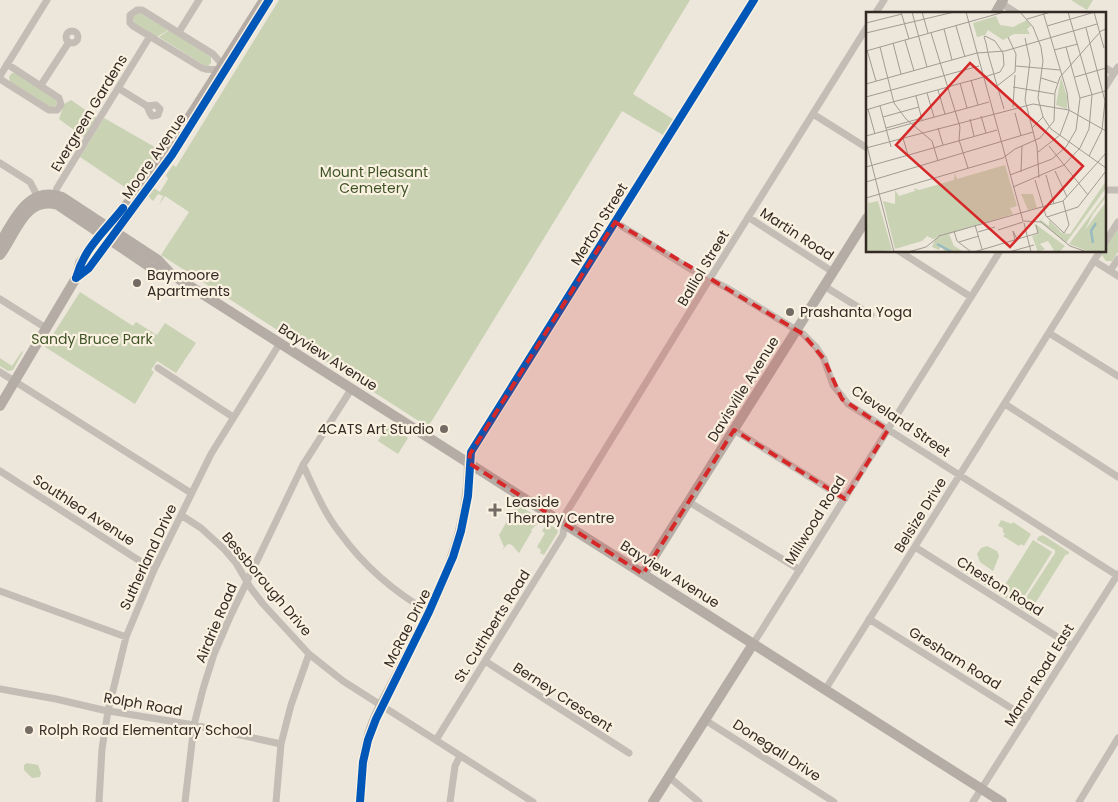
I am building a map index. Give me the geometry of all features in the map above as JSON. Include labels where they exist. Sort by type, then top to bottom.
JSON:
[{"type":"street","points":[[7,64],[61,100],[61,105],[57,110],[49,110],[0,78],[7,64],[47,0]]},
{"type":"street","points":[[179,32],[198,0]]},
{"type":"street","name":"Moore Avenue","points":[[223,70],[264,0]]},
{"type":"street","name":"Moore Avenue","points":[[0,406],[76,278],[89,268],[116,218],[142,190],[270,0]]},
{"type":"street","name":"Merton Street","points":[[469,463],[471,452],[754,0]]},
{"type":"street","points":[[876,12],[884,0]]},
{"type":"street","points":[[1002,2],[1015,12]]},
{"type":"street","points":[[142,10],[179,32],[213,54],[220,62],[223,70],[210,71],[202,68],[130,23],[129,19],[132,12],[142,10]]},
{"type":"street","name":"Balliol Street","points":[[564,524],[566,513],[866,29]]},
{"type":"street","name":"Evergreen Gardens","points":[[54,199],[150,36]]},
{"type":"street","points":[[41,85],[69,42]]},
{"type":"street","points":[[1106,86],[1116,70]]},
{"type":"street","points":[[118,88],[147,106]]},
{"type":"street","points":[[813,114],[866,147]]},
{"type":"street","points":[[0,163],[30,182],[39,200]]},
{"type":"street","name":"Bayview Avenue","points":[[39,200],[62,197],[154,268],[170,274],[352,388],[1002,802]]},
{"type":"street","points":[[0,243],[22,207],[39,200]]},
{"type":"street","points":[[0,255],[29,211],[39,200]]},
{"type":"street","name":"Martin Road","points":[[748,217],[833,272]]},
{"type":"street","name":"Cleveland Street","points":[[616,222],[692,270],[796,330],[816,347],[824,358],[833,384],[842,399],[855,410],[1118,575]]},
{"type":"street","points":[[1106,241],[1118,222]]},
{"type":"street","name":"Davisville Avenue","points":[[643,574],[824,286],[865,226]]},
{"type":"street","points":[[901,252],[972,297]]},
{"type":"street","name":"Millwood Road","points":[[652,802],[706,720],[999,252]]},
{"type":"street","name":"Belsize Drive","points":[[825,690],[1099,252]]},
{"type":"street","points":[[1110,271],[1118,259]]},
{"type":"street","points":[[1094,261],[1118,276]]},
{"type":"street","points":[[824,286],[871,314]]},
{"type":"street","points":[[0,299],[46,328]]},
{"type":"street","points":[[1049,333],[1118,376]]},
{"type":"street","name":"Sutherland Drive","points":[[99,802],[102,749],[108,711],[126,637],[154,570],[211,454],[280,343]]},
{"type":"street","points":[[158,368],[233,417]]},
{"type":"street","points":[[0,372],[192,493]]},
{"type":"street","name":"Airdrie Road","points":[[185,802],[194,725],[214,654],[303,465],[352,388]]},
{"type":"street","points":[[1005,404],[1118,477]]},
{"type":"street","points":[[734,430],[845,499]]},
{"type":"street","name":"McRae Drive","points":[[360,802],[363,762],[368,740],[381,706],[429,612],[453,558],[468,496],[469,463]]},
{"type":"street","points":[[303,465],[330,518],[355,551],[384,581],[429,612]]},
{"type":"street","name":"Southlea Avenue","points":[[0,471],[154,570]]},
{"type":"street","points":[[690,502],[800,570]]},
{"type":"street","name":"Bessborough Drive","points":[[181,515],[201,528],[236,562],[250,587],[278,622],[309,654],[343,681],[533,802]]},
{"type":"street","name":"St. Cuthberts Road","points":[[436,740],[562,536],[564,524]]},
{"type":"street","name":"Cheston Road","points":[[915,547],[1072,646]]},
{"type":"street","name":"Manor Road East","points":[[973,802],[1118,575]]},
{"type":"street","points":[[0,590],[126,637]]},
{"type":"street","name":"Gresham Road","points":[[869,619],[1027,718]]},
{"type":"street","points":[[276,802],[281,744],[290,705],[309,654]]},
{"type":"street","name":"Berney Crescent","points":[[485,661],[629,753]]},
{"type":"street","name":"Rolph Road","points":[[0,689],[108,711],[194,725],[281,744]]},
{"type":"street","name":"Donegall Drive","points":[[706,720],[834,802]]},
{"type":"street","points":[[1078,802],[1118,738]]},
{"type":"street","points":[[450,802],[455,766],[460,756]]},
{"type":"street","points":[[669,777],[698,802]]},
{"type":"highlighted area","points":[[615,222],[803,334],[824,359],[842,399],[888,430],[845,499],[734,430],[643,574],[469,463],[470,454]]},
{"type":"green space","name":"Mount Pleasant Cemetery","points":[[279,0],[690,0],[633,94],[673,119],[663,135],[622,111],[428,427],[161,255],[189,212],[165,196],[159,205],[163,196],[158,194],[153,201],[148,196],[154,188],[160,192],[168,179],[166,175],[173,165],[176,167]]},
{"type":"green space","points":[[1071,0],[1093,0],[1087,10]]},
{"type":"green space","points":[[138,13],[168,30],[157,37],[134,23],[133,16]]},
{"type":"green space","points":[[169,30],[211,57],[211,63],[208,66],[204,65],[159,37]]},
{"type":"green space","points":[[12,73],[56,98],[57,105],[52,108],[10,82],[9,77]]},
{"type":"green space","points":[[71,100],[97,118],[85,138],[59,119],[64,104]]},
{"type":"green space","points":[[104,118],[160,150],[129,190],[80,157]]},
{"type":"green space","points":[[1118,227],[1118,252],[1112,261],[1106,261],[1101,254],[1106,252],[1106,245]]},
{"type":"green space","name":"Sandy Bruce Park","points":[[80,292],[133,326],[136,322],[157,335],[165,323],[196,343],[176,373],[157,361],[151,370],[154,372],[135,404],[45,347]]},
{"type":"green space","points":[[22,351],[13,370],[8,371],[0,366],[0,358],[12,366]]},
{"type":"green space","points":[[388,425],[408,438],[398,454],[378,441]]},
{"type":"green space","points":[[517,504],[544,521],[531,530],[519,553],[512,545],[508,544],[502,550],[504,547],[499,535]]},
{"type":"green space","points":[[1001,520],[1012,524],[1013,522],[1031,534],[1024,546],[1021,544],[1019,546],[1003,536],[1005,534],[1003,528],[998,526]]},
{"type":"green space","points":[[547,523],[557,529],[558,532],[544,555],[540,553],[541,550],[537,547],[545,533],[542,531]]},
{"type":"green space","points":[[1043,535],[1069,552],[1031,610],[1041,616],[1039,619],[958,568],[959,565],[1022,604],[1055,553],[1055,550],[1037,540],[1038,537]]},
{"type":"green space","points":[[1033,540],[1052,552],[1022,600],[1003,588]]},
{"type":"green space","points":[[987,546],[997,551],[999,556],[993,571],[980,562],[977,554],[981,548]]},
{"type":"green space","points":[[27,763],[38,765],[41,773],[40,777],[32,778],[24,770],[24,765]]},
{"type":"cycle path","points":[[76,278],[89,268],[172,155],[269,0]]},
{"type":"cycle path","points":[[360,802],[363,762],[368,740],[376,719],[429,612],[453,557],[461,531],[468,496],[471,452],[754,0]]},
{"type":"cycle path","points":[[76,278],[84,258],[96,240],[123,208]]},
{"type":"place","name":"Baymoore Apartments","points":[[137,283]]},
{"type":"place","name":"Prashanta Yoga","points":[[790,312]]},
{"type":"place","name":"4CATS Art Studio","points":[[444,429]]},
{"type":"place","name":"Leaside Therapy Centre","points":[[495,510]]},
{"type":"place","name":"Rolph Road Elementary School","points":[[29,730]]}]
